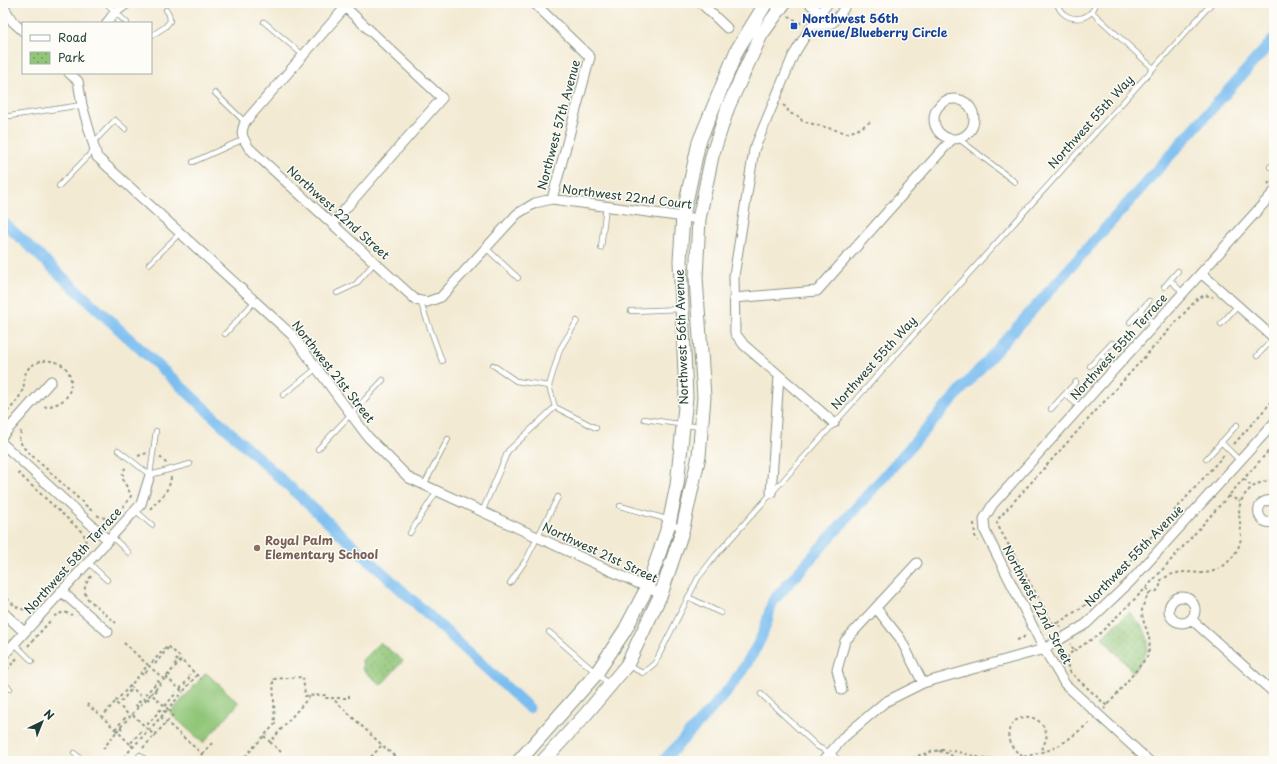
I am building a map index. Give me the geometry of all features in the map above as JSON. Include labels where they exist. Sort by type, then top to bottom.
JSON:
[{"type":"street","points":[[108,22],[115,12],[128,3]]},
{"type":"street","name":"Northwest 57th Avenue","points":[[534,3],[590,57],[552,199]]},
{"type":"street","points":[[701,3],[727,28]]},
{"type":"street","name":"Northwest 56th Avenue","points":[[536,756],[596,674],[625,630],[647,588],[670,520],[677,486],[686,397],[680,261],[683,216],[699,142],[737,50],[766,3]]},
{"type":"street","name":"Northwest 56th Avenue","points":[[519,761],[536,756],[610,685],[626,665],[661,594],[682,532],[699,456],[704,397],[696,278],[699,218],[712,156],[728,107],[762,35],[784,3]]},
{"type":"street","points":[[809,3],[820,13]]},
{"type":"street","points":[[828,3],[810,27],[793,56],[754,150],[734,276],[734,298],[736,333],[744,345],[834,423]]},
{"type":"street","points":[[810,27],[829,25],[838,18],[844,8],[842,3]]},
{"type":"street","points":[[243,135],[245,122],[347,5],[442,98],[333,223]]},
{"type":"street","points":[[3,6],[13,22],[22,30]]},
{"type":"street","name":"Northwest 21st Street","points":[[79,77],[82,105],[97,157],[292,335],[368,437],[409,478],[661,594]]},
{"type":"street","points":[[734,298],[817,291],[956,139],[966,135],[971,130],[974,117],[972,110],[962,101],[955,99],[942,103],[935,114],[934,121],[940,134],[956,139]]},
{"type":"street","name":"Northwest 22nd Street","points":[[243,135],[249,148],[416,300],[423,302]]},
{"type":"street","name":"Northwest 55th Terrace","points":[[984,519],[993,504],[1274,192]]},
{"type":"street","points":[[423,302],[441,297],[517,214],[535,202],[552,199]]},
{"type":"street","name":"Northwest 22nd Court","points":[[552,199],[699,218]]},
{"type":"street","points":[[1201,273],[1274,338]]},
{"type":"street","points":[[771,493],[779,376]]},
{"type":"street","points":[[3,435],[51,381]]},
{"type":"street","name":"Northwest 55th Avenue","points":[[824,761],[844,737],[886,702],[923,682],[1044,649],[1086,624],[1131,581],[1274,423]]},
{"type":"street","points":[[3,444],[110,538]]},
{"type":"street","name":"Northwest 58th Terrace","points":[[3,656],[141,504],[150,475]]},
{"type":"street","points":[[1274,501],[1270,500],[1261,504],[1258,512],[1259,516],[1264,521],[1268,523],[1274,522]]},
{"type":"street","name":"Northwest 22nd Street","points":[[984,519],[985,531],[1044,649],[1065,684],[1149,761]]},
{"type":"street","points":[[842,690],[837,670],[845,640],[917,563]]},
{"type":"street","points":[[61,591],[108,632]]},
{"type":"street","points":[[876,608],[900,638],[923,682]]},
{"type":"street","points":[[3,612],[24,632]]},
{"type":"street","points":[[1191,619],[1274,693]]},
{"type":"lane","points":[[106,3],[126,22]]},
{"type":"lane","points":[[1057,3],[1061,12],[1066,16],[1073,18],[1087,16],[1092,12],[1096,3]]},
{"type":"lane","name":"Northwest 55th Way","points":[[626,665],[643,673],[654,663],[698,578],[716,555],[1212,3]]},
{"type":"lane","points":[[152,35],[165,27],[170,21],[166,10]]},
{"type":"lane","points":[[1092,12],[1153,68]]},
{"type":"lane","points":[[264,22],[303,55]]},
{"type":"lane","points":[[215,93],[245,122]]},
{"type":"lane","points":[[3,117],[82,105]]},
{"type":"lane","points":[[59,186],[115,120],[125,128]]},
{"type":"lane","points":[[193,162],[243,135]]},
{"type":"lane","points":[[956,139],[1015,182]]},
{"type":"lane","points":[[601,248],[606,206]]},
{"type":"lane","points":[[149,264],[180,233]]},
{"type":"lane","points":[[486,248],[518,278]]},
{"type":"lane","points":[[337,294],[356,284],[375,262]]},
{"type":"lane","points":[[1164,287],[1178,271]]},
{"type":"lane","points":[[1170,280],[1184,292]]},
{"type":"lane","points":[[225,334],[255,301]]},
{"type":"lane","points":[[1130,322],[1149,301]]},
{"type":"lane","points":[[423,302],[442,361]]},
{"type":"lane","points":[[1221,324],[1238,305]]},
{"type":"lane","points":[[632,311],[682,309]]},
{"type":"lane","points":[[1140,311],[1155,324]]},
{"type":"lane","points":[[578,321],[560,349],[549,386],[555,407],[596,428]]},
{"type":"lane","points":[[1257,356],[1274,338]]},
{"type":"lane","points":[[1090,366],[1112,343]]},
{"type":"lane","points":[[1100,355],[1115,369]]},
{"type":"lane","points":[[493,365],[516,380],[549,386]]},
{"type":"lane","points":[[283,395],[317,368]]},
{"type":"lane","points":[[318,449],[382,380]]},
{"type":"lane","points":[[1051,409],[1076,382]]},
{"type":"lane","points":[[1065,394],[1080,407]]},
{"type":"lane","points":[[482,512],[508,451],[555,407]]},
{"type":"lane","points":[[644,419],[701,427]]},
{"type":"lane","points":[[1206,459],[1237,425]]},
{"type":"lane","points":[[150,475],[156,431]]},
{"type":"lane","points":[[424,485],[448,439]]},
{"type":"lane","points":[[1221,442],[1240,461]]},
{"type":"lane","points":[[118,450],[150,475]]},
{"type":"lane","points":[[150,475],[190,464]]},
{"type":"lane","points":[[410,533],[437,491]]},
{"type":"lane","points":[[510,583],[526,560],[558,497]]},
{"type":"lane","points":[[620,506],[670,520],[682,532]]},
{"type":"lane","points":[[135,510],[152,525]]},
{"type":"lane","points":[[110,538],[129,553]]},
{"type":"lane","points":[[88,562],[107,580]]},
{"type":"lane","points":[[688,597],[721,613]]},
{"type":"lane","points":[[549,632],[610,685]]},
{"type":"lane","points":[[14,644],[32,661]]},
{"type":"lane","points":[[3,683],[10,689]]},
{"type":"lane","points":[[761,694],[818,747],[831,753],[840,761]]},
{"type":"lane","points":[[74,753],[83,761]]},
{"type":"lane","points":[[134,761],[140,755],[147,761]]},
{"type":"path","points":[[853,3],[856,6],[858,3]]},
{"type":"path","points":[[786,20],[788,16],[810,27]]},
{"type":"path","points":[[780,104],[787,108],[789,113],[800,117],[802,121],[847,133],[857,130],[870,122]]},
{"type":"path","points":[[1053,624],[997,523],[1197,299],[1205,295],[1214,298]]},
{"type":"path","points":[[38,410],[44,407],[46,396],[41,392]]},
{"type":"path","points":[[1058,624],[1104,590],[1274,399]]},
{"type":"path","points":[[23,428],[20,431],[19,440],[24,448],[98,516],[104,519],[109,519],[115,516],[131,496],[122,476],[123,470],[131,460],[140,455],[153,454],[164,460],[171,469],[171,482],[168,490],[143,517]]},
{"type":"path","points":[[1074,651],[1098,635],[1146,588],[1274,445]]},
{"type":"path","points":[[3,594],[18,609],[24,610],[32,607],[86,547],[83,533],[14,469]]},
{"type":"path","points":[[1244,479],[1252,487]]},
{"type":"path","points":[[1161,580],[1176,573],[1209,572],[1221,567],[1230,560],[1241,543],[1242,532],[1238,511],[1240,501],[1252,487],[1263,481],[1274,480]]},
{"type":"path","points":[[1228,496],[1240,501]]},
{"type":"path","points":[[86,547],[98,551]]},
{"type":"path","points":[[96,570],[86,582],[84,587],[85,594],[87,598],[116,623]]},
{"type":"path","points":[[1156,576],[1161,580]]},
{"type":"path","points":[[1146,588],[1150,592],[1156,592],[1160,586],[1161,580]]},
{"type":"path","points":[[1106,706],[1147,658],[1150,648],[1150,640],[1142,609],[1150,592]]},
{"type":"path","points":[[3,674],[54,615],[64,612],[73,615]]},
{"type":"path","points":[[124,643],[149,666],[183,692]]},
{"type":"path","points":[[121,702],[141,673],[166,647],[169,647]]},
{"type":"path","points":[[169,647],[201,679]]},
{"type":"path","points":[[155,664],[169,647]]},
{"type":"path","points":[[176,659],[177,660],[174,663],[176,665]]},
{"type":"path","points":[[116,730],[181,660]]},
{"type":"path","points":[[141,673],[144,675],[147,671],[148,672]]},
{"type":"path","points":[[168,674],[172,677]]},
{"type":"path","points":[[180,689],[191,676],[189,675]]},
{"type":"path","points":[[120,761],[197,675]]},
{"type":"path","points":[[241,761],[275,724],[272,693],[273,679],[288,676],[303,677],[305,696],[326,695],[326,698],[349,698],[349,695]]},
{"type":"path","points":[[145,693],[146,694],[158,681],[160,683]]},
{"type":"path","points":[[131,687],[150,701]]},
{"type":"path","points":[[102,717],[131,687]]},
{"type":"path","points":[[154,690],[157,693]]},
{"type":"path","points":[[165,706],[176,693],[175,692]]},
{"type":"path","points":[[150,694],[171,712]]},
{"type":"path","points":[[270,742],[310,696]]},
{"type":"path","points":[[332,698],[400,761]]},
{"type":"path","points":[[138,707],[136,705],[140,701],[139,700]]},
{"type":"path","points":[[115,702],[156,736]]},
{"type":"path","points":[[88,704],[133,747]]},
{"type":"path","points":[[147,723],[148,724],[161,709],[165,712]]},
{"type":"path","points":[[143,748],[156,736],[172,715]]},
{"type":"path","points":[[103,749],[125,718],[124,717]]},
{"type":"path","points":[[161,717],[202,754]]},
{"type":"path","points":[[1022,756],[1014,749],[1009,741],[1008,732],[1012,723],[1024,717],[1037,720],[1045,729],[1046,740],[1039,752]]},
{"type":"path","points":[[907,761],[927,753],[944,750],[982,759],[1000,760],[1022,756],[1052,749],[1064,742],[1095,718]]},
{"type":"path","points":[[120,727],[124,730]]},
{"type":"path","points":[[130,744],[141,731],[140,730]]},
{"type":"path","points":[[264,736],[281,752]]},
{"type":"path","points":[[196,761],[212,743]]},
{"type":"path","points":[[371,757],[382,745]]},
{"type":"path","points":[[936,751],[950,754],[956,761]]},
{"type":"path","points":[[922,761],[927,753]]},
{"type":"green space","points":[[1129,612],[1137,620],[1146,634],[1148,641],[1145,655],[1133,672],[1102,637]]},
{"type":"green space","points":[[380,642],[403,661],[381,685],[363,670],[362,660]]},
{"type":"green space","points":[[206,673],[239,703],[203,743],[170,713]]},
{"type":"waterway","points":[[663,761],[703,719],[739,675],[750,659],[761,637],[773,601],[1274,39]]},
{"type":"waterway","points":[[3,222],[529,708]]},
{"type":"place","name":"Northwest 56th Avenue/Blueberry Circle","points":[[794,26]]},
{"type":"place","name":"Royal Palm Elementary School","points":[[257,548]]}]
